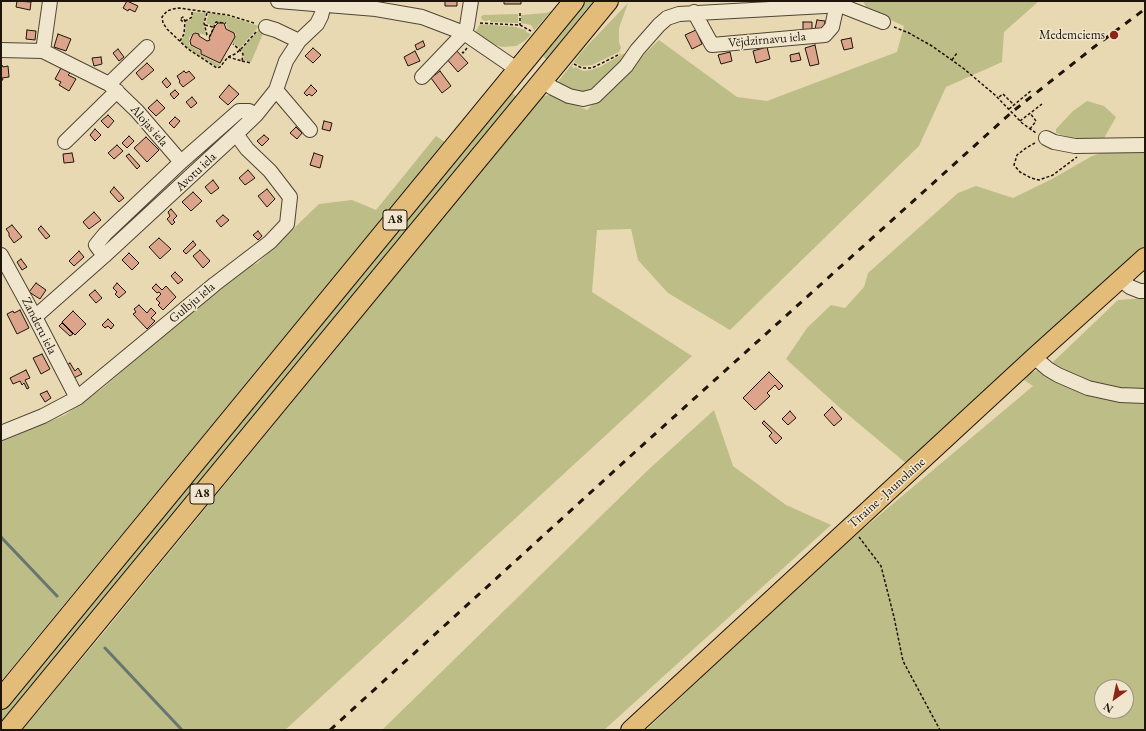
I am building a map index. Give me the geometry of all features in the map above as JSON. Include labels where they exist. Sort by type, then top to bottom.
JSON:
[{"type":"highway","name":"A8","points":[[1,699],[574,1]]},
{"type":"highway","name":"A8","points":[[8,730],[608,1]]},
{"type":"main road","name":"Tīraine - Jaunolaine","points":[[630,730],[1034,357],[1145,257]]},
{"type":"street","points":[[42,51],[50,1]]},
{"type":"street","points":[[279,1],[376,5],[422,17],[464,33],[518,70]]},
{"type":"street","points":[[422,77],[464,33],[467,26],[471,1]]},
{"type":"street","points":[[542,81],[569,96],[583,99],[595,96],[626,66],[637,50],[667,18],[679,14],[825,6],[837,2],[883,22]]},
{"type":"street","name":"Vējdzirnavu iela","points":[[694,12],[712,44],[825,35],[832,27],[837,2]]},
{"type":"street","name":"Avotu iela","points":[[35,317],[104,256],[256,115],[276,90],[286,61],[299,41],[316,24],[321,16],[324,4]]},
{"type":"street","points":[[264,27],[283,32],[299,41]]},
{"type":"street","points":[[65,142],[147,48]]},
{"type":"street","name":"Alojas iela","points":[[1,50],[42,51],[113,87],[137,110],[181,162]]},
{"type":"street","points":[[276,90],[310,130]]},
{"type":"street","points":[[104,256],[96,245],[105,234],[181,162],[239,110],[249,111],[256,115]]},
{"type":"street","name":"Gulbju iela","points":[[1,433],[43,416],[77,398],[215,284],[270,242],[287,224],[290,197],[270,171],[247,149],[236,134]]},
{"type":"street","points":[[1046,138],[1054,142],[1069,145],[1145,145]]},
{"type":"street","name":"Zanderu iela","points":[[1,255],[77,398]]},
{"type":"street","points":[[1120,279],[1130,287],[1140,291],[1145,291]]},
{"type":"street","points":[[1034,357],[1058,375],[1088,388],[1120,395],[1145,396]]},
{"type":"path","points":[[173,9],[207,12],[228,15],[264,27],[240,50],[228,57],[220,67],[217,68],[188,49],[167,29],[163,23],[162,17],[167,11],[173,9]]},
{"type":"path","points":[[180,41],[184,34],[185,21],[192,17],[192,10]]},
{"type":"path","points":[[207,12],[204,23],[207,35],[210,36],[216,22],[226,22]]},
{"type":"path","points":[[520,13],[520,25]]},
{"type":"path","points":[[883,22],[926,42],[952,60],[980,81],[1020,121],[1030,129],[1046,138]]},
{"type":"path","points":[[479,23],[520,25],[532,31]]},
{"type":"path","points":[[205,25],[213,27]]},
{"type":"path","points":[[232,44],[243,54],[242,61]]},
{"type":"path","points":[[573,64],[582,68],[592,68],[620,53],[637,50]]},
{"type":"path","points":[[952,60],[957,53]]},
{"type":"path","points":[[228,57],[251,63]]},
{"type":"path","points":[[1009,109],[1032,90]]},
{"type":"path","points":[[998,98],[1003,94],[1014,105]]},
{"type":"path","points":[[1020,121],[1042,104]]},
{"type":"path","points":[[1030,114],[1036,121],[1030,129]]},
{"type":"path","points":[[1046,138],[1026,148],[1017,155],[1014,165],[1020,172],[1031,178],[1039,180],[1053,174],[1072,162],[1089,146]]},
{"type":"path","points":[[850,526],[881,566],[894,616],[902,661],[940,730]]},
{"type":"green space","points":[[583,1],[598,1],[548,61],[540,53]]},
{"type":"green space","points":[[863,1],[1039,1],[1004,32],[1002,62],[946,87],[919,146],[730,330],[668,293],[638,260],[631,229],[597,230],[592,292],[692,356],[285,730],[22,730],[105,631],[542,97],[551,94],[587,110],[659,40],[737,97],[767,101],[897,52],[904,26],[867,9]]},
{"type":"green space","points":[[628,3],[619,28],[619,42],[621,48],[619,52],[592,65],[582,66],[574,62],[572,66],[574,69],[575,67],[583,71],[591,70],[600,67],[623,54],[629,56],[600,87],[578,94],[557,83],[583,50]]},
{"type":"green space","points":[[551,11],[526,40],[516,46],[502,47],[474,34],[480,24],[516,27],[526,30],[526,32],[531,34],[534,30],[531,25],[521,23],[521,15],[546,13]]},
{"type":"green space","points":[[193,12],[206,14],[203,24],[206,35],[194,32],[189,38],[189,45],[200,51],[200,54],[219,64],[224,59],[217,67],[188,49],[181,41],[185,34],[186,22],[192,18]]},
{"type":"green space","points":[[209,13],[224,15],[259,26],[240,48],[233,43],[236,34],[227,28],[226,22],[217,22],[213,26],[206,23]]},
{"type":"green space","points":[[518,14],[518,23],[491,22],[490,20],[482,20],[481,17],[483,15]]},
{"type":"green space","points":[[261,27],[265,29],[251,62],[243,60],[244,57],[242,49]]},
{"type":"green space","points":[[512,92],[518,99],[1,726],[1,710]]},
{"type":"green space","points":[[1087,101],[1104,106],[1116,117],[1103,140],[1093,143],[1056,133],[1056,129],[1073,111]]},
{"type":"green space","points":[[436,136],[445,142],[1,681],[1,442],[65,415],[103,388],[203,300],[232,272],[258,263],[319,204],[352,200],[376,210]]},
{"type":"green space","points":[[1129,148],[1145,149],[1145,247],[907,464],[840,408],[786,359],[807,328],[831,305],[845,308],[864,287],[868,273],[958,193],[976,186],[1013,198],[1052,179],[1092,156]]},
{"type":"green space","points":[[1145,298],[1145,390],[1120,391],[1091,383],[1066,372],[1052,363],[1118,300]]},
{"type":"green space","points":[[1040,369],[1145,402],[1145,730],[646,730],[826,560],[1033,386],[1024,380],[1029,374]]},
{"type":"green space","points":[[714,410],[733,466],[786,505],[831,525],[604,730],[382,730],[647,471]]},
{"type":"building","points":[[17,1],[31,2],[30,10],[16,7]]},
{"type":"building","points":[[127,1],[138,6],[135,12],[129,9],[128,11],[123,8]]},
{"type":"building","points":[[445,1],[457,1],[457,6],[445,6]]},
{"type":"building","points":[[504,1],[521,1],[521,4],[504,4]]},
{"type":"building","points":[[817,20],[825,21],[824,28],[821,28],[820,30],[815,29]]},
{"type":"building","points":[[803,22],[812,22],[812,32],[803,32]]},
{"type":"building","points":[[218,23],[224,23],[226,29],[234,33],[235,37],[220,63],[201,54],[201,50],[191,45],[190,41],[195,33],[199,34],[199,36],[207,41],[210,40],[209,38]]},
{"type":"building","points":[[27,30],[36,31],[35,40],[26,39]]},
{"type":"building","points":[[696,30],[702,44],[692,49],[685,35]]},
{"type":"building","points":[[58,34],[71,39],[66,51],[54,47]]},
{"type":"building","points":[[851,38],[853,48],[844,50],[841,40]]},
{"type":"building","points":[[423,41],[425,46],[417,50],[415,45]]},
{"type":"building","points":[[815,45],[819,64],[810,66],[805,48]]},
{"type":"building","points":[[767,47],[770,59],[756,63],[753,51]]},
{"type":"building","points":[[313,48],[321,55],[313,63],[305,56]]},
{"type":"building","points":[[118,49],[124,57],[119,61],[113,53]]},
{"type":"building","points":[[455,49],[468,63],[458,72],[445,57]]},
{"type":"building","points":[[415,51],[420,61],[408,66],[404,57]]},
{"type":"building","points":[[730,52],[732,61],[721,64],[718,55]]},
{"type":"building","points":[[799,53],[801,60],[791,62],[790,55]]},
{"type":"building","points":[[101,57],[102,64],[94,66],[92,58]]},
{"type":"building","points":[[147,63],[154,70],[142,80],[136,73]]},
{"type":"building","points":[[1,65],[3,67],[8,66],[9,77],[2,78],[3,80],[1,80]]},
{"type":"building","points":[[61,68],[70,73],[68,75],[76,79],[69,91],[59,85],[61,82],[55,79]]},
{"type":"building","points":[[184,71],[186,73],[189,71],[195,78],[183,87],[177,76]]},
{"type":"building","points":[[440,71],[451,86],[442,93],[431,78]]},
{"type":"building","points":[[166,78],[171,84],[167,88],[162,82]]},
{"type":"building","points":[[229,85],[239,94],[228,105],[219,97]]},
{"type":"building","points":[[311,85],[317,91],[312,96],[309,94],[307,96],[304,93]]},
{"type":"building","points":[[175,90],[179,94],[174,99],[170,94]]},
{"type":"building","points":[[192,97],[197,103],[191,108],[186,102]]},
{"type":"building","points":[[157,100],[165,108],[156,116],[148,108]]},
{"type":"building","points":[[108,115],[114,121],[108,128],[101,121]]},
{"type":"building","points":[[175,117],[180,121],[174,128],[169,123]]},
{"type":"building","points":[[324,121],[332,123],[330,131],[322,129]]},
{"type":"building","points":[[296,127],[302,133],[297,139],[290,133]]},
{"type":"building","points":[[95,129],[101,135],[95,141],[90,135]]},
{"type":"building","points":[[264,135],[269,139],[262,146],[257,141]]},
{"type":"building","points":[[129,136],[134,141],[127,148],[122,143]]},
{"type":"building","points":[[146,137],[159,150],[147,162],[134,148]]},
{"type":"building","points":[[117,145],[123,151],[114,159],[108,153]]},
{"type":"building","points":[[72,153],[74,162],[64,163],[63,154]]},
{"type":"building","points":[[314,153],[323,156],[320,168],[310,165]]},
{"type":"building","points":[[129,154],[140,166],[137,169],[126,156]]},
{"type":"building","points":[[248,170],[255,178],[245,185],[239,178]]},
{"type":"building","points":[[213,180],[219,188],[211,194],[205,187]]},
{"type":"building","points":[[114,187],[124,198],[119,202],[110,192]]},
{"type":"building","points":[[267,189],[275,199],[267,207],[258,196]]},
{"type":"building","points":[[193,192],[202,201],[191,211],[182,202]]},
{"type":"building","points":[[171,209],[177,216],[173,220],[175,222],[172,225],[167,219],[170,216],[168,212]]},
{"type":"building","points":[[94,212],[101,220],[89,229],[83,222]]},
{"type":"building","points":[[223,215],[229,220],[221,227],[216,221]]},
{"type":"building","points":[[12,225],[22,237],[14,243],[6,229]]},
{"type":"building","points":[[41,226],[50,236],[46,239],[38,229]]},
{"type":"building","points":[[258,231],[262,236],[258,240],[253,235]]},
{"type":"building","points":[[159,238],[171,249],[160,259],[149,247]]},
{"type":"building","points":[[193,241],[196,245],[186,254],[183,251]]},
{"type":"building","points":[[200,250],[210,261],[203,268],[193,256]]},
{"type":"building","points":[[79,251],[84,257],[74,266],[69,261]]},
{"type":"building","points":[[129,253],[139,263],[132,270],[122,260]]},
{"type":"building","points":[[21,259],[27,267],[22,270],[17,262]]},
{"type":"building","points":[[175,272],[183,280],[178,284],[171,276]]},
{"type":"building","points":[[36,283],[46,290],[40,299],[29,292]]},
{"type":"building","points":[[117,283],[126,292],[119,298],[115,294],[117,292],[113,288]]},
{"type":"building","points":[[156,284],[162,290],[166,286],[176,297],[163,310],[158,305],[160,303],[156,299],[161,294],[159,292],[157,293],[152,288]]},
{"type":"building","points":[[95,290],[102,298],[96,303],[89,295]]},
{"type":"building","points":[[139,305],[147,313],[151,308],[156,313],[151,318],[155,321],[147,329],[133,314],[136,312],[134,309]]},
{"type":"building","points":[[20,310],[29,328],[17,334],[7,314]]},
{"type":"building","points":[[73,311],[86,324],[75,335],[62,322]]},
{"type":"building","points":[[108,319],[114,325],[111,329],[108,326],[105,328],[102,325]]},
{"type":"building","points":[[62,323],[73,334],[70,336],[59,326]]},
{"type":"building","points":[[42,354],[50,369],[41,374],[33,358]]},
{"type":"building","points":[[70,363],[75,371],[78,368],[82,374],[74,378],[66,366]]},
{"type":"building","points":[[26,370],[30,378],[25,380],[29,388],[27,389],[24,383],[22,385],[20,381],[13,384],[10,378]]},
{"type":"building","points":[[769,372],[783,386],[779,390],[775,385],[767,393],[770,396],[755,410],[743,398]]},
{"type":"building","points":[[47,391],[51,398],[45,402],[40,394]]},
{"type":"building","points":[[832,407],[842,419],[834,426],[824,415]]},
{"type":"building","points":[[790,411],[796,418],[788,425],[782,419]]},
{"type":"building","points":[[764,421],[782,438],[776,444],[769,436],[772,433],[762,423]]},
{"type":"waterway","points":[[1,537],[57,596]]},
{"type":"waterway","points":[[105,648],[182,730]]},
{"type":"railway","points":[[330,730],[635,452],[1012,112],[1145,9]]},
{"type":"place","name":"Medemciems","points":[[1114,35]]}]
